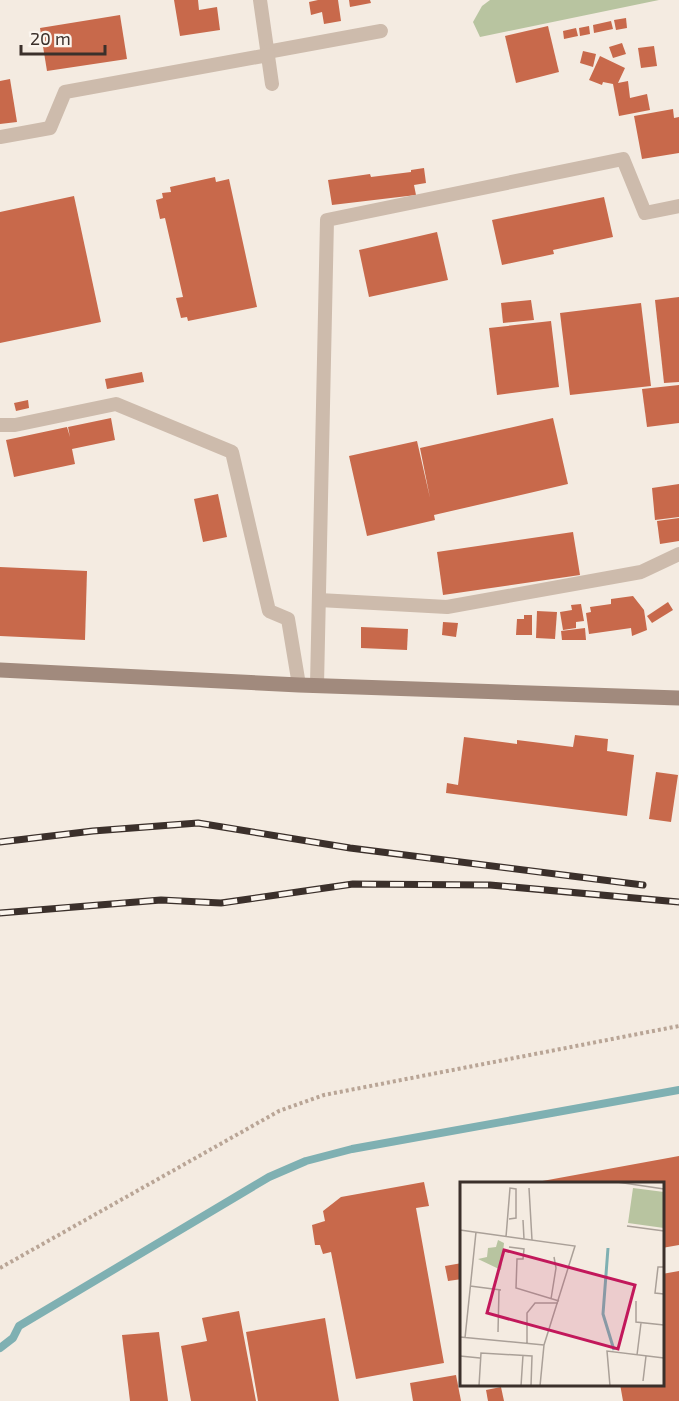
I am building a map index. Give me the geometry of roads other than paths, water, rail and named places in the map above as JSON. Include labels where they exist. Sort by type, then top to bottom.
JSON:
[{"type":"street","points":[[0,670],[317,686],[679,698]]},
{"type":"lane","points":[[260,0],[272,84]]},
{"type":"lane","points":[[0,136],[50,128],[65,92],[381,31]]},
{"type":"lane","points":[[317,686],[327,220],[623,159],[645,213],[679,206]]},
{"type":"lane","points":[[0,425],[15,425],[116,404],[232,452],[269,611],[288,619],[299,685]]},
{"type":"lane","points":[[319,600],[447,607],[641,572],[679,554]]},
{"type":"waterway","points":[[0,1348],[13,1338],[19,1326],[269,1177],[306,1161],[352,1149],[679,1090]]},
{"type":"railway","points":[[0,842],[93,831],[198,823],[350,848],[643,885]]},
{"type":"railway","points":[[0,913],[161,900],[221,903],[353,884],[490,885],[679,902]]}]
